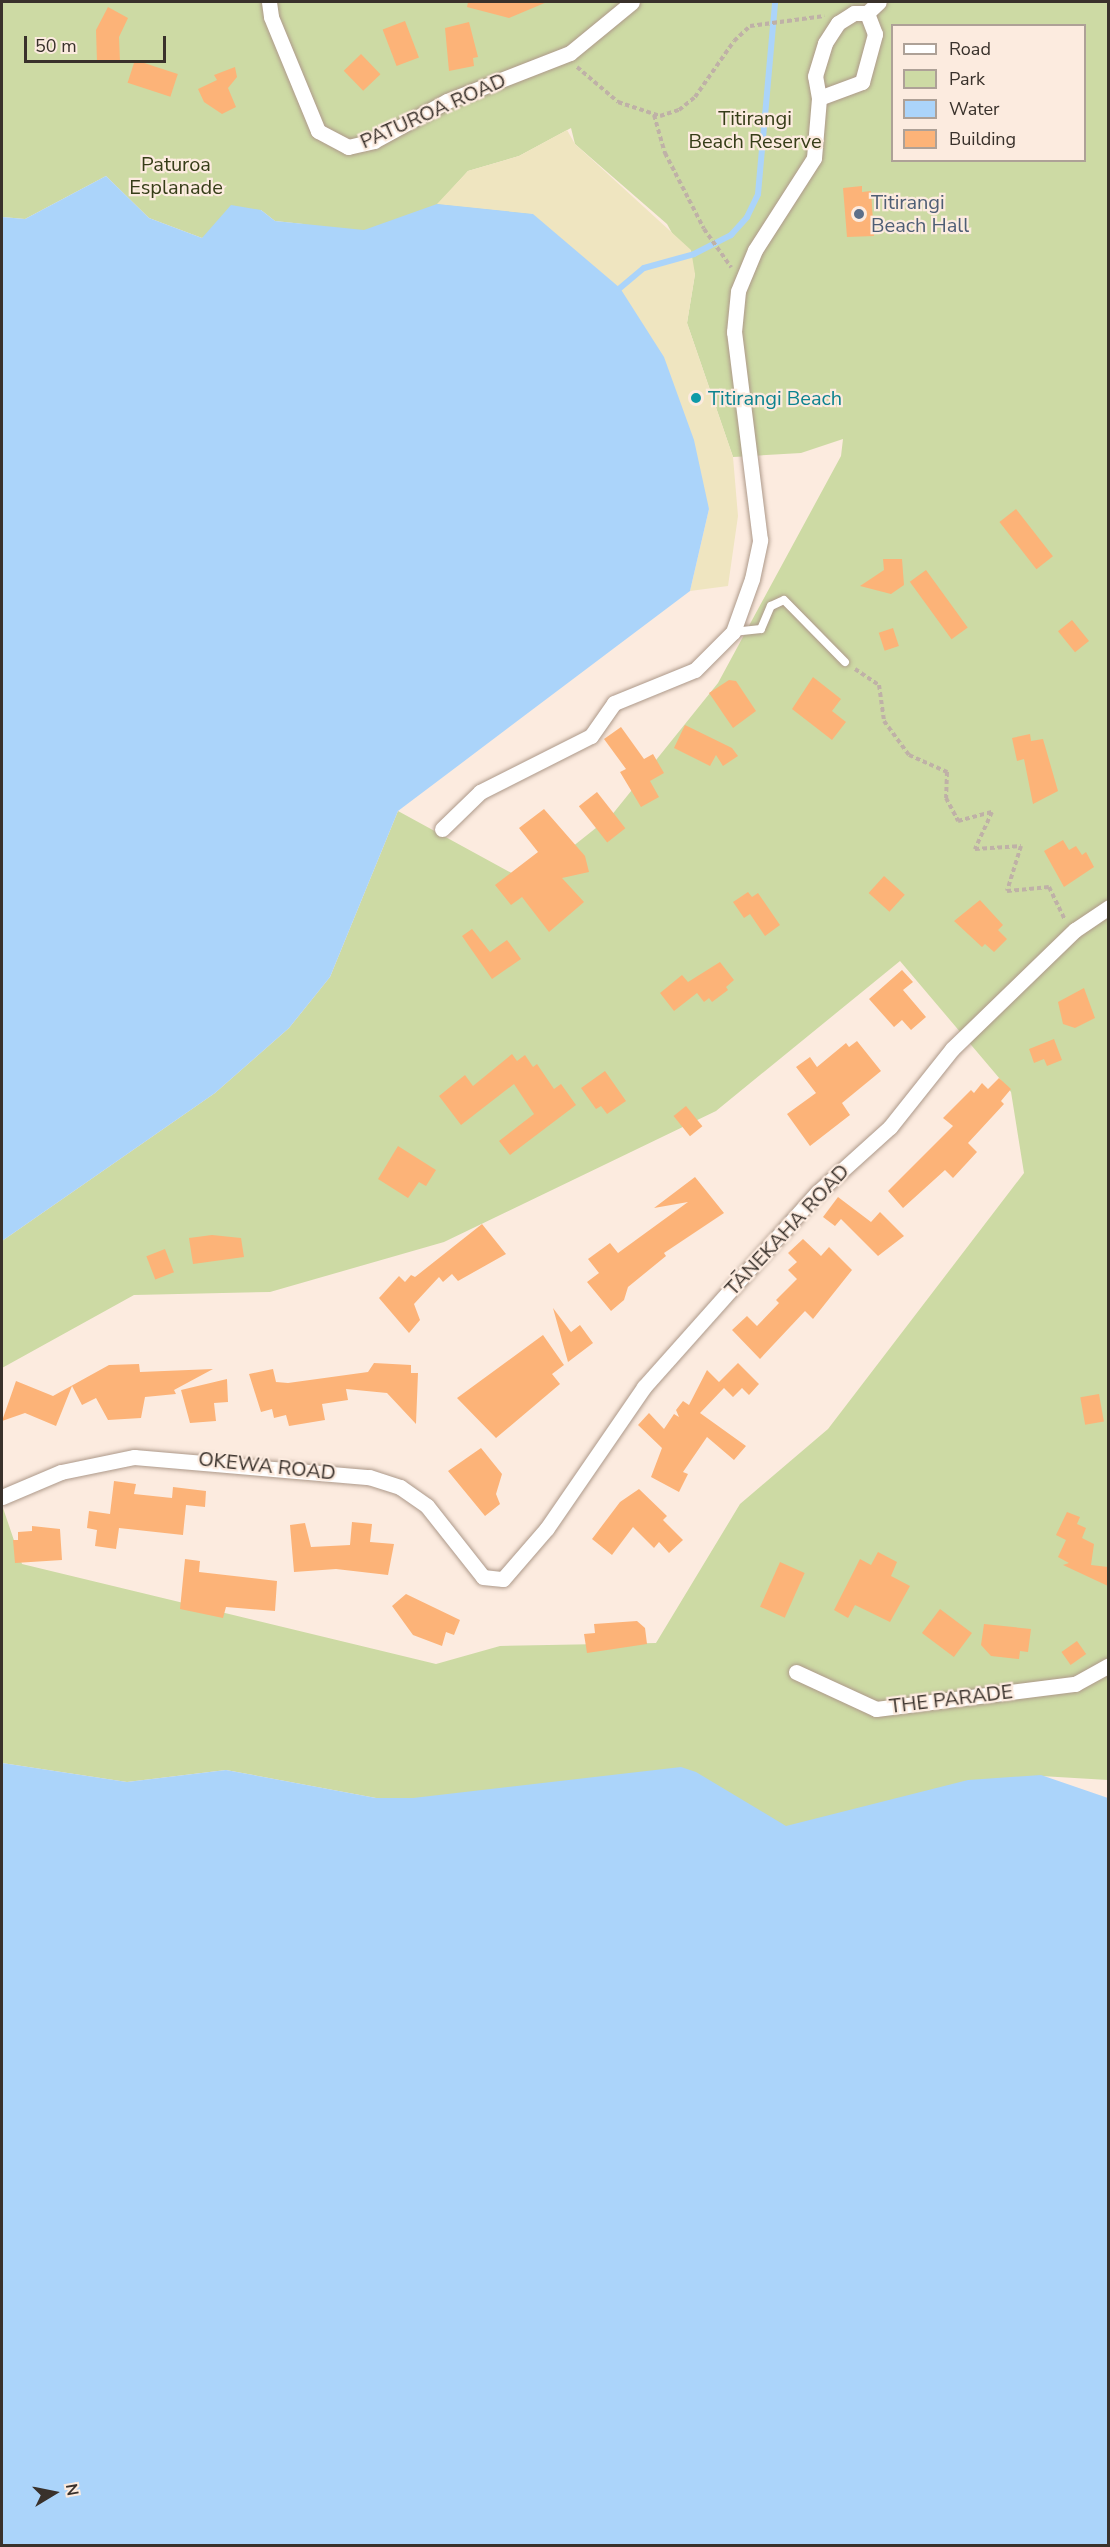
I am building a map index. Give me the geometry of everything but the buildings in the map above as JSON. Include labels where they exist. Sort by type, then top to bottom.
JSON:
[{"type":"street","name":"PATUROA ROAD","points":[[269,2],[271,17],[318,131],[348,147],[374,141],[447,101],[570,52],[632,2]]},
{"type":"street","points":[[442,829],[480,792],[591,736],[614,703],[695,670],[733,632],[752,579],[760,540],[734,332],[738,291],[755,250],[814,158],[819,98],[815,76],[825,43],[838,23],[867,13],[879,2]]},
{"type":"street","points":[[819,98],[862,82],[875,34],[867,13]]},
{"type":"street","name":"TĀNEKAHA ROAD","points":[[497,1581],[514,1571],[644,1387],[818,1192],[890,1126],[952,1049],[1075,930],[1108,908]]},
{"type":"street","name":"OKEWA ROAD","points":[[2,1497],[61,1472],[134,1457],[369,1477],[400,1487],[427,1506],[483,1577],[497,1581]]},
{"type":"street","name":"THE PARADE","points":[[796,1672],[876,1709],[1075,1684],[1108,1666]]},
{"type":"lane","points":[[733,632],[761,629],[771,606],[783,600],[845,662]]},
{"type":"path","points":[[570,52],[579,69],[618,102],[654,115],[679,110],[695,97],[734,40],[755,25],[796,19]]},
{"type":"path","points":[[654,115],[664,153],[704,229],[711,234],[719,250]]},
{"type":"path","points":[[845,662],[879,685],[884,721],[909,755],[947,772],[946,798],[958,821],[992,812],[975,849],[1021,846],[1007,891],[1048,887],[1060,915],[1075,930]]},
{"type":"green space","points":[[2,2],[1108,2],[1108,1780],[1041,1776],[1034,1892],[412,1798],[376,1798],[226,1770],[127,1782],[2,1763],[2,1505],[22,1564],[436,1664],[500,1646],[656,1643],[740,1504],[828,1429],[1024,1173],[1011,1092],[900,961],[716,1111],[444,1242],[270,1292],[134,1295],[2,1368],[2,1241],[215,1093],[289,1028],[330,977],[398,811],[528,882],[611,816],[718,683],[841,456],[843,439],[801,453],[733,457],[687,323],[695,274],[667,224],[575,144],[571,128],[519,156],[468,171],[438,204],[533,214],[690,591],[303,224],[275,221],[261,210],[202,238],[149,218],[106,176],[25,219],[2,217]]},
{"type":"sand","name":"Titirangi Beach","points":[[567,130],[575,144],[691,250],[695,274],[687,323],[733,457],[738,516],[728,586],[690,591],[709,509],[533,214],[437,204],[468,171],[519,156]]},
{"type":"water","points":[[106,176],[149,218],[202,238],[231,205],[261,210],[275,221],[364,230],[437,204],[533,214],[620,288],[664,357],[694,440],[709,509],[690,591],[398,811],[330,977],[289,1028],[215,1093],[2,1241],[2,217],[25,219]]},
{"type":"water","points":[[2,1763],[127,1782],[226,1770],[376,1798],[413,1798],[681,1767],[696,1772],[786,1826],[968,1780],[1041,1775],[1108,1798],[1108,2545],[2,2545]]},
{"type":"waterway","points":[[620,288],[644,268],[694,254],[731,235],[747,217],[758,194],[775,2]]},
{"type":"place","name":"Titirangi Beach Hall","points":[[859,214]]},
{"type":"place","name":"Titirangi Beach","points":[[696,398]]},
{"type":"park label","name":"Titirangi Beach Reserve","points":[[755,130]]},
{"type":"park label","name":"Paturoa Esplanade","points":[[176,176]]}]
